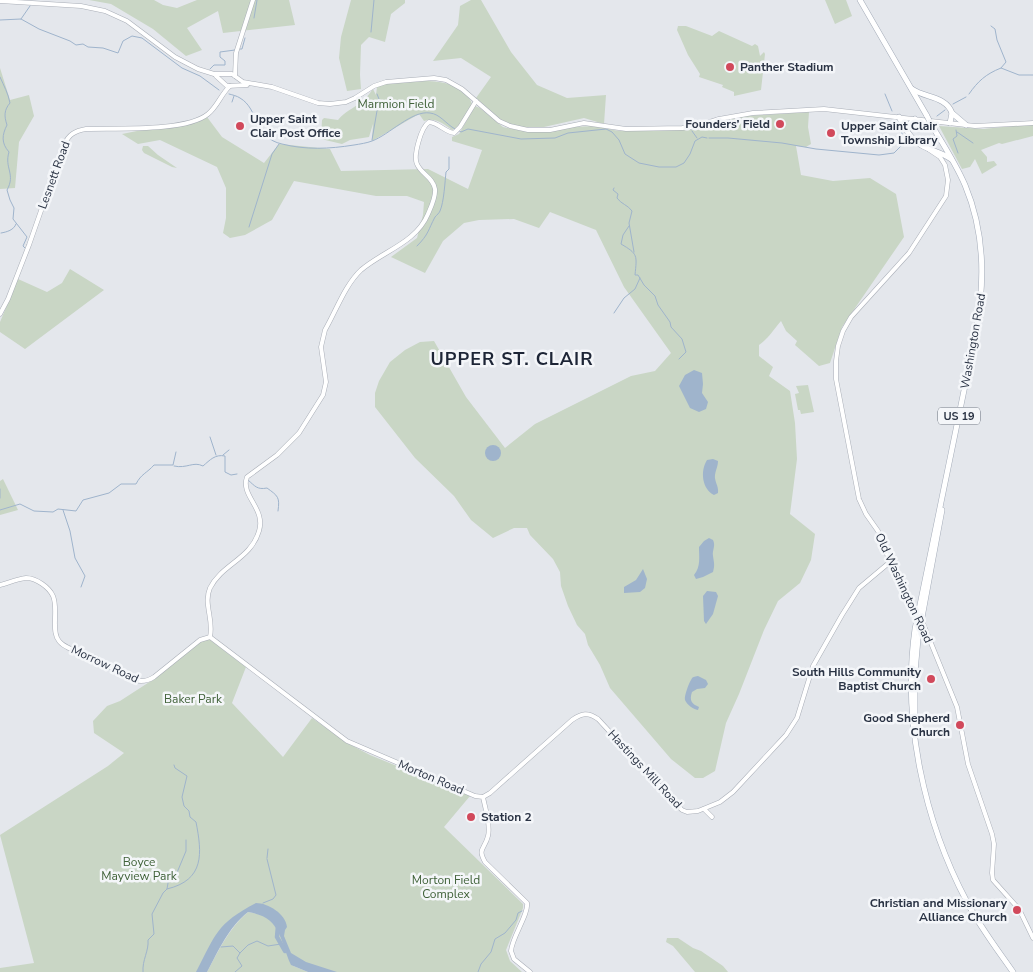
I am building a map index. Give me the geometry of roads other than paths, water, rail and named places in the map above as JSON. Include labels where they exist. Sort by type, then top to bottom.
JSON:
[{"type":"main road","name":"Washington Road","points":[[860,0],[952,160],[967,191],[978,226],[982,250],[983,278],[976,332],[913,640],[911,674],[912,722],[915,729],[925,791],[945,854],[972,910],[1013,972]]},
{"type":"main road","points":[[910,88],[919,94],[940,100],[966,125]]},
{"type":"main road","points":[[923,109],[924,101],[932,97]]},
{"type":"main road","points":[[948,107],[950,123]]},
{"type":"main road","points":[[950,123],[952,113]]},
{"type":"main road","points":[[900,117],[911,135]]},
{"type":"main road","points":[[900,117],[911,135],[920,145],[933,148],[939,136]]},
{"type":"main road","points":[[908,128],[915,119]]},
{"type":"main road","points":[[927,147],[952,160]]},
{"type":"main road","name":"Washington Road","points":[[915,729],[915,672],[921,620],[942,510],[942,499]]},
{"type":"street","points":[[221,97],[224,82],[234,63],[253,0]]},
{"type":"street","points":[[0,1],[81,6],[105,11],[127,21],[184,63],[214,74],[232,86],[253,84]]},
{"type":"street","points":[[234,63],[235,77]]},
{"type":"street","points":[[214,74],[227,74],[243,82],[272,87],[312,102],[330,104],[352,100],[374,86],[386,82],[438,78],[458,86],[495,119],[521,129],[540,130],[584,123],[626,129],[686,128],[719,119],[753,113],[818,109],[966,125],[989,126],[1033,122]]},
{"type":"street","name":"Lesnett Road","points":[[0,314],[8,300],[64,145],[70,135],[78,130],[86,129],[159,127],[192,122],[207,114],[232,86],[235,82],[235,77]]},
{"type":"street","points":[[210,637],[212,624],[207,604],[209,590],[219,576],[250,549],[259,530],[259,513],[246,488],[247,477],[277,455],[299,433],[324,395],[326,382],[322,355],[322,338],[355,277],[367,266],[401,245],[423,225],[435,192],[431,180],[416,163],[415,157],[424,126],[429,122],[434,122],[451,133],[457,130],[476,101]]},
{"type":"street","name":"Old Washington Road","points":[[927,147],[930,152],[942,159],[945,165],[948,180],[946,196],[909,253],[851,317],[843,331],[836,361],[836,379],[859,499],[866,514],[878,531],[890,562],[918,613],[957,708],[968,764],[992,834],[994,844],[993,880],[1019,909],[1033,938]]},
{"type":"street","name":"Hastings Mill Road","points":[[482,797],[496,788],[572,720],[580,715],[589,714],[598,719],[678,807],[687,812],[704,809],[720,802],[727,797],[793,727],[813,666],[842,615],[859,588],[890,562]]},
{"type":"street","name":"Morrow Road","points":[[0,585],[29,578],[40,583],[53,596],[56,634],[59,641],[68,647],[98,659],[110,669],[142,682],[154,677],[200,640],[210,637]]},
{"type":"street","name":"Morton Road","points":[[210,637],[347,741],[475,796],[482,797]]},
{"type":"street","points":[[482,797],[489,835],[481,852],[482,856],[485,862],[527,903],[528,909],[512,944],[511,951],[514,959],[530,972]]},
{"type":"street","points":[[704,809],[712,817]]},
{"type":"water","points":[[694,370],[702,373],[702,393],[708,402],[706,409],[699,412],[690,408],[679,386],[685,375]]},
{"type":"water","points":[[490,445],[496,445],[501,450],[499,459],[490,461],[485,456],[485,450]]},
{"type":"water","points":[[713,459],[718,461],[715,477],[718,493],[714,495],[707,489],[703,479],[703,469],[707,460]]},
{"type":"water","points":[[709,538],[713,540],[714,544],[713,572],[696,579],[694,575],[699,565],[699,547]]},
{"type":"water","points":[[643,569],[647,579],[645,588],[640,592],[624,593],[624,587],[636,580]]},
{"type":"water","points":[[707,591],[716,592],[718,596],[713,614],[706,624],[704,621],[703,596]]},
{"type":"water","points":[[698,676],[706,680],[708,684],[705,688],[692,692],[691,700],[699,707],[698,710],[692,708],[685,698],[692,679]]},
{"type":"water","points":[[256,903],[261,903],[276,910],[286,922],[287,927],[284,936],[291,953],[306,962],[337,972],[308,972],[291,965],[281,938],[273,924],[259,915],[248,912],[229,932],[207,972],[196,972],[218,931],[233,917]]},
{"type":"waterway","points":[[254,18],[257,0]]},
{"type":"waterway","points":[[371,32],[374,0]]},
{"type":"waterway","points":[[21,19],[30,6]]},
{"type":"waterway","points":[[0,20],[21,19],[76,45],[83,44],[88,47],[103,48],[118,53],[123,41],[132,36],[142,38],[182,68],[200,76],[219,90]]},
{"type":"waterway","points":[[991,26],[995,29],[997,40],[1006,62],[1001,68]]},
{"type":"waterway","points":[[240,49],[242,49],[245,38]]},
{"type":"waterway","points":[[210,69],[214,65],[225,65],[225,61],[220,57],[220,52],[235,50]]},
{"type":"waterway","points":[[969,94],[983,78],[1001,68],[1019,75],[1033,75]]},
{"type":"waterway","points":[[0,77],[10,103],[5,113],[7,125],[3,139],[9,152],[10,180],[7,190],[14,208],[13,219],[27,237],[23,246],[25,248]]},
{"type":"waterway","points":[[229,94],[239,97],[246,103],[266,136],[273,141],[291,146],[327,148],[368,142],[379,138],[408,119],[423,113],[437,115],[455,129]]},
{"type":"waterway","points":[[372,140],[379,99],[377,94]]},
{"type":"waterway","points":[[885,94],[892,111]]},
{"type":"waterway","points":[[232,102],[234,96]]},
{"type":"waterway","points":[[953,104],[966,97]]},
{"type":"waterway","points":[[937,116],[945,110]]},
{"type":"waterway","points":[[894,122],[902,133],[901,146]]},
{"type":"waterway","points":[[914,131],[921,125]]},
{"type":"waterway","points":[[458,130],[461,132],[468,129],[521,139],[555,138],[568,133],[606,129],[612,132],[619,140],[625,154],[639,163],[659,167],[676,167],[684,163],[695,141],[702,137],[707,138]]},
{"type":"waterway","points":[[956,130],[957,136],[953,139],[958,153]]},
{"type":"waterway","points":[[692,131],[697,138]]},
{"type":"waterway","points":[[957,132],[973,143]]},
{"type":"waterway","points":[[709,138],[782,143],[816,149],[879,155],[894,153],[906,141]]},
{"type":"waterway","points":[[249,227],[272,154],[279,144]]},
{"type":"waterway","points":[[417,246],[440,212],[446,172],[449,169],[449,157]]},
{"type":"waterway","points":[[614,188],[613,190],[618,194],[617,198],[620,202],[632,211],[629,223],[634,252]]},
{"type":"waterway","points":[[1,233],[12,229],[16,224]]},
{"type":"waterway","points":[[629,226],[623,235],[621,244],[631,250],[635,256],[635,275],[638,275],[644,285],[655,296],[671,327],[682,339],[686,352],[679,359]]},
{"type":"waterway","points":[[614,313],[624,298],[635,289],[640,278]]},
{"type":"waterway","points":[[210,437],[216,455]]},
{"type":"waterway","points":[[223,455],[229,450]]},
{"type":"waterway","points":[[0,510],[20,504],[34,511],[53,512],[58,509],[76,511],[83,500],[109,493],[121,484],[136,484],[154,465],[173,465],[176,452]]},
{"type":"waterway","points":[[174,466],[183,467],[196,464],[203,466],[215,457],[225,456],[225,472],[231,475],[237,474]]},
{"type":"waterway","points":[[248,480],[256,487],[267,488],[276,495],[279,503],[278,511]]},
{"type":"waterway","points":[[0,489],[0,498]]},
{"type":"waterway","points":[[63,510],[70,531],[75,558],[85,576],[81,587]]},
{"type":"waterway","points":[[167,889],[179,885],[188,879],[198,864],[199,854],[196,822],[190,817],[182,797],[187,776],[175,768],[174,765]]},
{"type":"waterway","points":[[143,972],[148,940],[154,934],[152,914],[167,889],[169,877],[176,875],[186,851],[186,840]]},
{"type":"waterway","points":[[267,858],[268,849]]},
{"type":"waterway","points":[[263,903],[273,899],[276,895],[267,859]]},
{"type":"waterway","points":[[478,972],[481,964],[491,952],[495,939],[505,933],[516,920],[518,913],[522,911]]},
{"type":"waterway","points":[[278,926],[277,937],[285,951]]},
{"type":"waterway","points":[[240,953],[248,945],[257,941],[268,946],[281,944]]},
{"type":"waterway","points":[[221,947],[233,946],[240,953],[237,958],[242,966],[235,972]]},
{"type":"place","name":"Panther Stadium","points":[[730,67]]},
{"type":"place","name":"Founders’ Field","points":[[780,124]]},
{"type":"place","name":"Upper Saint Clair Post Office","points":[[240,126]]},
{"type":"place","name":"Upper Saint Clair Township Library","points":[[831,133]]},
{"type":"place","name":"South Hills Community Baptist Church","points":[[931,679]]},
{"type":"place","name":"Good Shepherd Church","points":[[960,725]]},
{"type":"place","name":"Station 2","points":[[471,817]]},
{"type":"place","name":"Christian and Missionary Alliance Church","points":[[1017,910]]},
{"type":"district","name":"UPPER ST. CLAIR","points":[[512,359]]},
{"type":"park label","name":"Marmion Field","points":[[396,104]]},
{"type":"park label","name":"Baker Park","points":[[193,699]]},
{"type":"park label","name":"Boyce Mayview Park","points":[[139,869]]},
{"type":"park label","name":"Morton Field Complex","points":[[446,887]]}]
